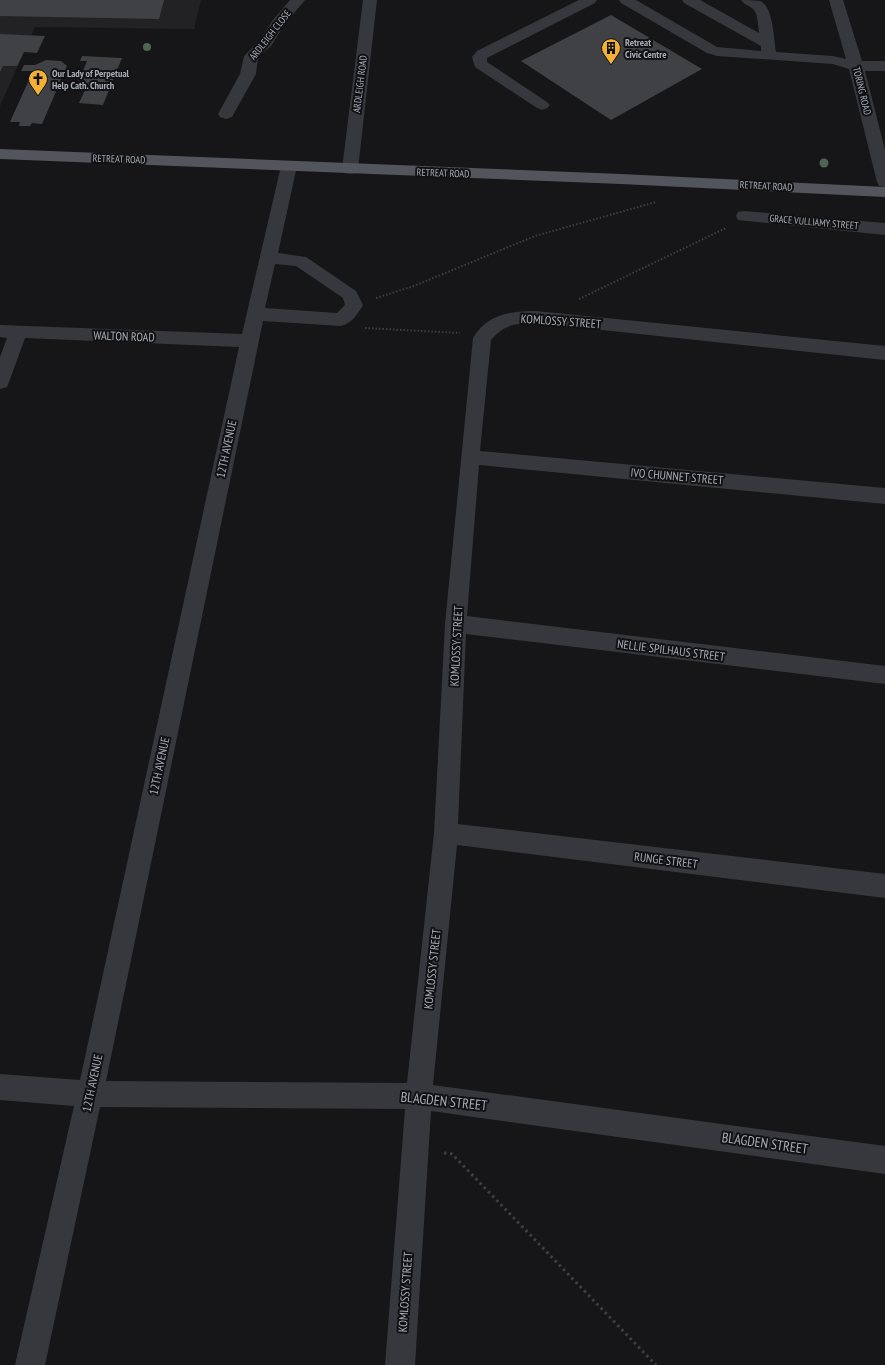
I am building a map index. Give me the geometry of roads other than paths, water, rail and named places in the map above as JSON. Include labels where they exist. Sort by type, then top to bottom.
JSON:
[{"type":"main road","name":"RETREAT ROAD","points":[[0,154],[621,179],[885,192]]},
{"type":"street","name":"ARDLEIGH CLOSE","points":[[226,114],[248,74],[251,56],[266,43],[278,23],[298,0]]},
{"type":"street","name":"ARDLEIGH ROAD","points":[[350,169],[370,0]]},
{"type":"street","points":[[542,105],[480,64],[479,57],[482,54],[590,0]]},
{"type":"street","points":[[626,0],[717,52],[728,54],[769,50],[833,60],[856,66],[885,66]]},
{"type":"street","points":[[689,0],[769,50]]},
{"type":"street","points":[[748,0],[761,9],[769,50]]},
{"type":"street","name":"TORING ROAD","points":[[836,0],[856,66],[885,182]]},
{"type":"street","name":"12TH AVENUE","points":[[30,1365],[90,1094],[249,341],[289,166]]},
{"type":"street","name":"GRACE VULLIAMY STREET","points":[[744,216],[885,228]]},
{"type":"street","points":[[256,314],[341,320],[350,313],[354,305],[350,295],[300,261],[268,258]]},
{"type":"street","name":"KOMLOSSY STREET","points":[[400,1365],[419,1096],[446,833],[456,624],[482,338],[492,325],[500,321],[510,318],[536,317],[885,353]]},
{"type":"street","name":"WALTON ROAD","points":[[0,331],[249,341]]},
{"type":"street","points":[[0,382],[18,332]]},
{"type":"street","name":"IVO CHUNNET STREET","points":[[470,457],[885,496]]},
{"type":"street","name":"NELLIE SPILHAUS STREET","points":[[456,624],[885,675]]},
{"type":"street","name":"RUNGE STREET","points":[[446,833],[885,886]]},
{"type":"street","name":"BLAGDEN STREET","points":[[0,1087],[90,1094],[419,1096],[885,1160]]},
{"type":"place","name":"Retreat Civic Centre","points":[[611,65]]},
{"type":"place","name":"Our Lady of Perpetual Help Cath. Church","points":[[38,96]]}]
